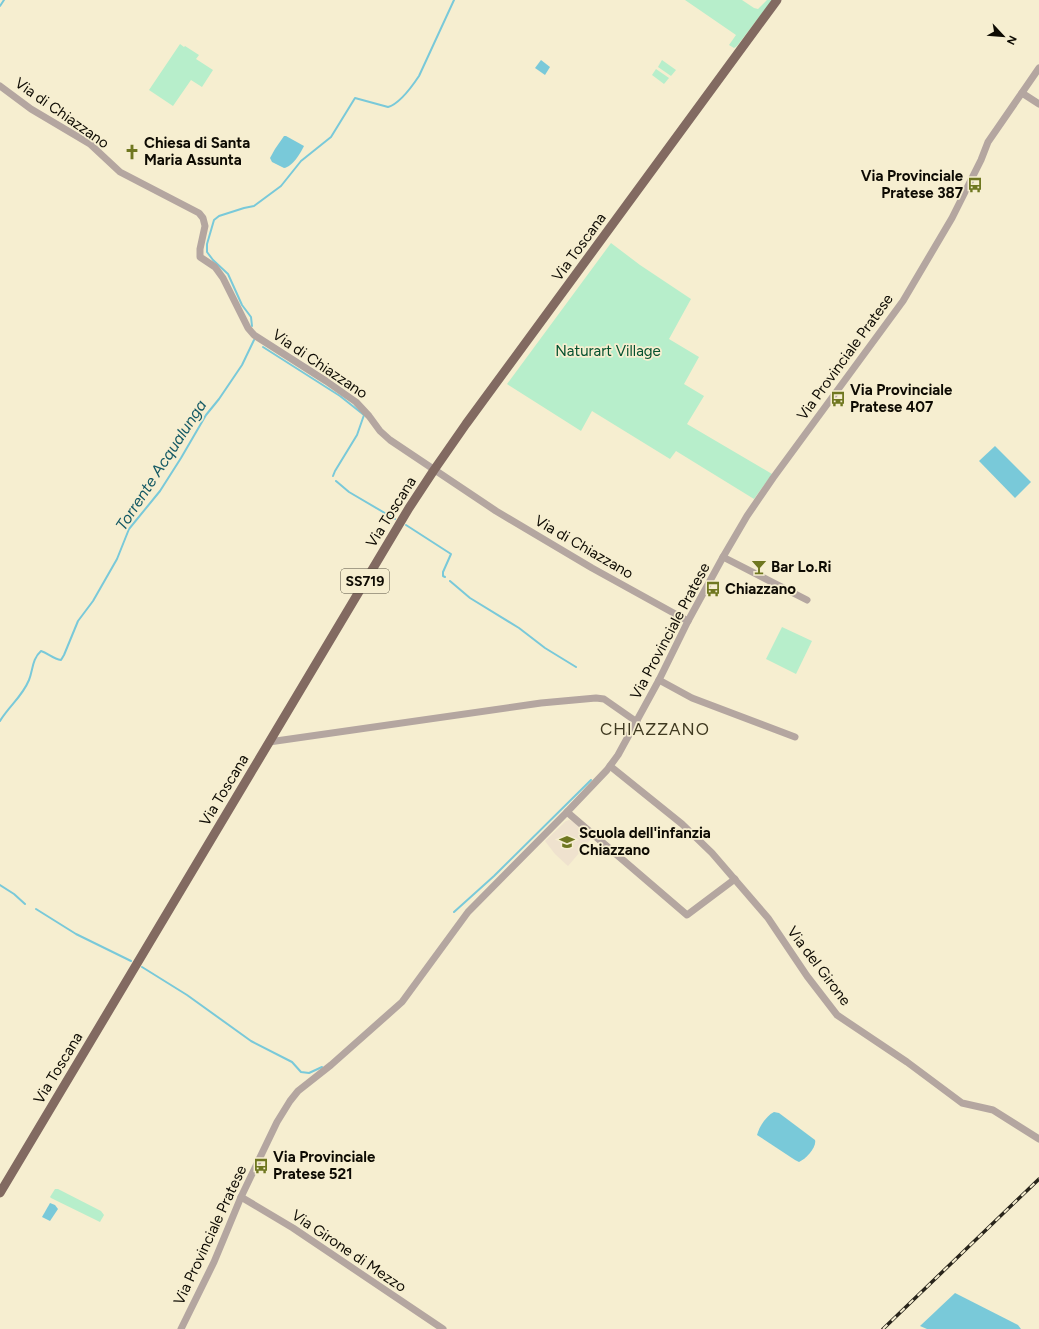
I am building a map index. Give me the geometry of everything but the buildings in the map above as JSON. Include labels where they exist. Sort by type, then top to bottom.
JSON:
[{"type":"main road","name":"Via Toscana","points":[[0,1192],[409,508],[466,424],[777,0]]},
{"type":"street","name":"Via Provinciale Pratese","points":[[181,1329],[214,1262],[241,1197],[277,1122],[290,1101],[298,1091],[331,1065],[402,1002],[468,912],[567,812],[610,766],[618,755],[659,680],[688,621],[747,516],[902,301],[952,218],[988,142],[1039,68]]},
{"type":"street","name":"Via di Chiazzano","points":[[0,86],[30,109],[90,144],[120,172],[199,213],[204,218],[205,226],[200,248],[200,257],[216,268],[223,278],[248,328],[254,335],[356,402],[385,436],[496,512],[592,568],[688,621]]},
{"type":"street","points":[[1022,93],[1039,104]]},
{"type":"street","points":[[723,557],[807,600]]},
{"type":"street","points":[[659,680],[692,698],[795,738]]},
{"type":"street","points":[[269,742],[541,703],[598,698],[604,699],[637,722]]},
{"type":"street","name":"Via del Girone","points":[[610,766],[645,793],[696,837],[735,879],[768,918],[807,976],[837,1015],[907,1062],[962,1103],[993,1110],[1039,1139]]},
{"type":"street","points":[[567,812],[687,915],[735,879]]},
{"type":"street","name":"Via Girone di Mezzo","points":[[241,1197],[293,1228],[443,1329]]},
{"type":"shaded area","name":"Scuola dell'infanzia Chiazzano","points":[[569,820],[574,822],[591,839],[568,866],[555,854],[545,841],[566,821]]},
{"type":"green space","points":[[685,0],[742,0],[758,9],[767,0],[772,0],[734,48],[729,45],[736,35]]},
{"type":"green space","points":[[180,44],[199,55],[196,59],[213,70],[202,87],[191,80],[173,106],[149,90]]},
{"type":"green space","points":[[662,60],[676,70],[671,76],[658,67]]},
{"type":"green space","points":[[656,69],[669,78],[664,84],[652,75]]},
{"type":"green space","name":"Naturart Village","points":[[611,243],[640,265],[691,299],[669,339],[699,357],[684,384],[704,396],[687,424],[772,474],[754,499],[676,451],[670,459],[592,411],[581,431],[507,384]]},
{"type":"green space","points":[[782,627],[812,641],[796,674],[766,659]]},
{"type":"green space","points":[[55,1189],[58,1189],[101,1211],[104,1215],[100,1222],[51,1198],[50,1197]]},
{"type":"water","points":[[541,60],[550,67],[545,75],[535,68]]},
{"type":"water","points":[[284,136],[304,146],[293,163],[284,168],[272,162],[270,158]]},
{"type":"water","points":[[995,446],[1031,482],[1015,498],[979,461]]},
{"type":"water","points":[[774,1112],[779,1113],[815,1140],[814,1146],[810,1152],[799,1162],[757,1135],[763,1122]]},
{"type":"water","points":[[50,1203],[55,1205],[58,1209],[50,1221],[42,1217]]},
{"type":"water","points":[[955,1293],[1018,1325],[1021,1329],[927,1329],[920,1326]]},
{"type":"waterway","points":[[0,6],[4,0]]},
{"type":"waterway","points":[[252,326],[251,317],[242,305],[228,274],[207,252],[207,244],[214,220],[219,216],[254,206],[281,186],[301,161],[331,137],[355,98],[388,107],[397,102],[419,76],[454,0]]},
{"type":"waterway","name":"Torrente Acqualunga","points":[[0,721],[26,686],[34,661],[38,654],[41,651],[61,660],[78,621],[93,601],[117,559],[129,529],[160,491],[206,415],[219,399],[242,365],[254,340]]},
{"type":"waterway","points":[[263,347],[340,396],[364,415],[357,435],[333,476]]},
{"type":"waterway","points":[[336,481],[349,492],[395,519]]},
{"type":"waterway","points":[[406,525],[451,554],[443,572],[443,576],[445,577]]},
{"type":"waterway","points":[[450,581],[470,598],[519,628],[545,648],[576,667]]},
{"type":"waterway","points":[[454,912],[494,876],[591,780]]},
{"type":"waterway","points":[[0,885],[14,894],[25,904]]},
{"type":"waterway","points":[[36,909],[76,934],[131,961]]},
{"type":"waterway","points":[[142,967],[187,995],[251,1041],[292,1062],[301,1072],[309,1073],[322,1067]]},
{"type":"railway","points":[[883,1329],[1039,1179]]},
{"type":"place","name":"Chiesa di Santa Maria Assunta","points":[[132,152]]},
{"type":"place","name":"Via Provinciale Pratese 387","points":[[975,185]]},
{"type":"place","name":"Via Provinciale Pratese 407","points":[[838,399]]},
{"type":"place","name":"Bar Lo.Ri","points":[[759,567]]},
{"type":"place","name":"Chiazzano","points":[[713,589]]},
{"type":"place","name":"Scuola dell'infanzia Chiazzano","points":[[567,842]]},
{"type":"place","name":"Via Provinciale Pratese 521","points":[[261,1166]]},
{"type":"district","name":"CHIAZZANO","points":[[655,729]]}]
